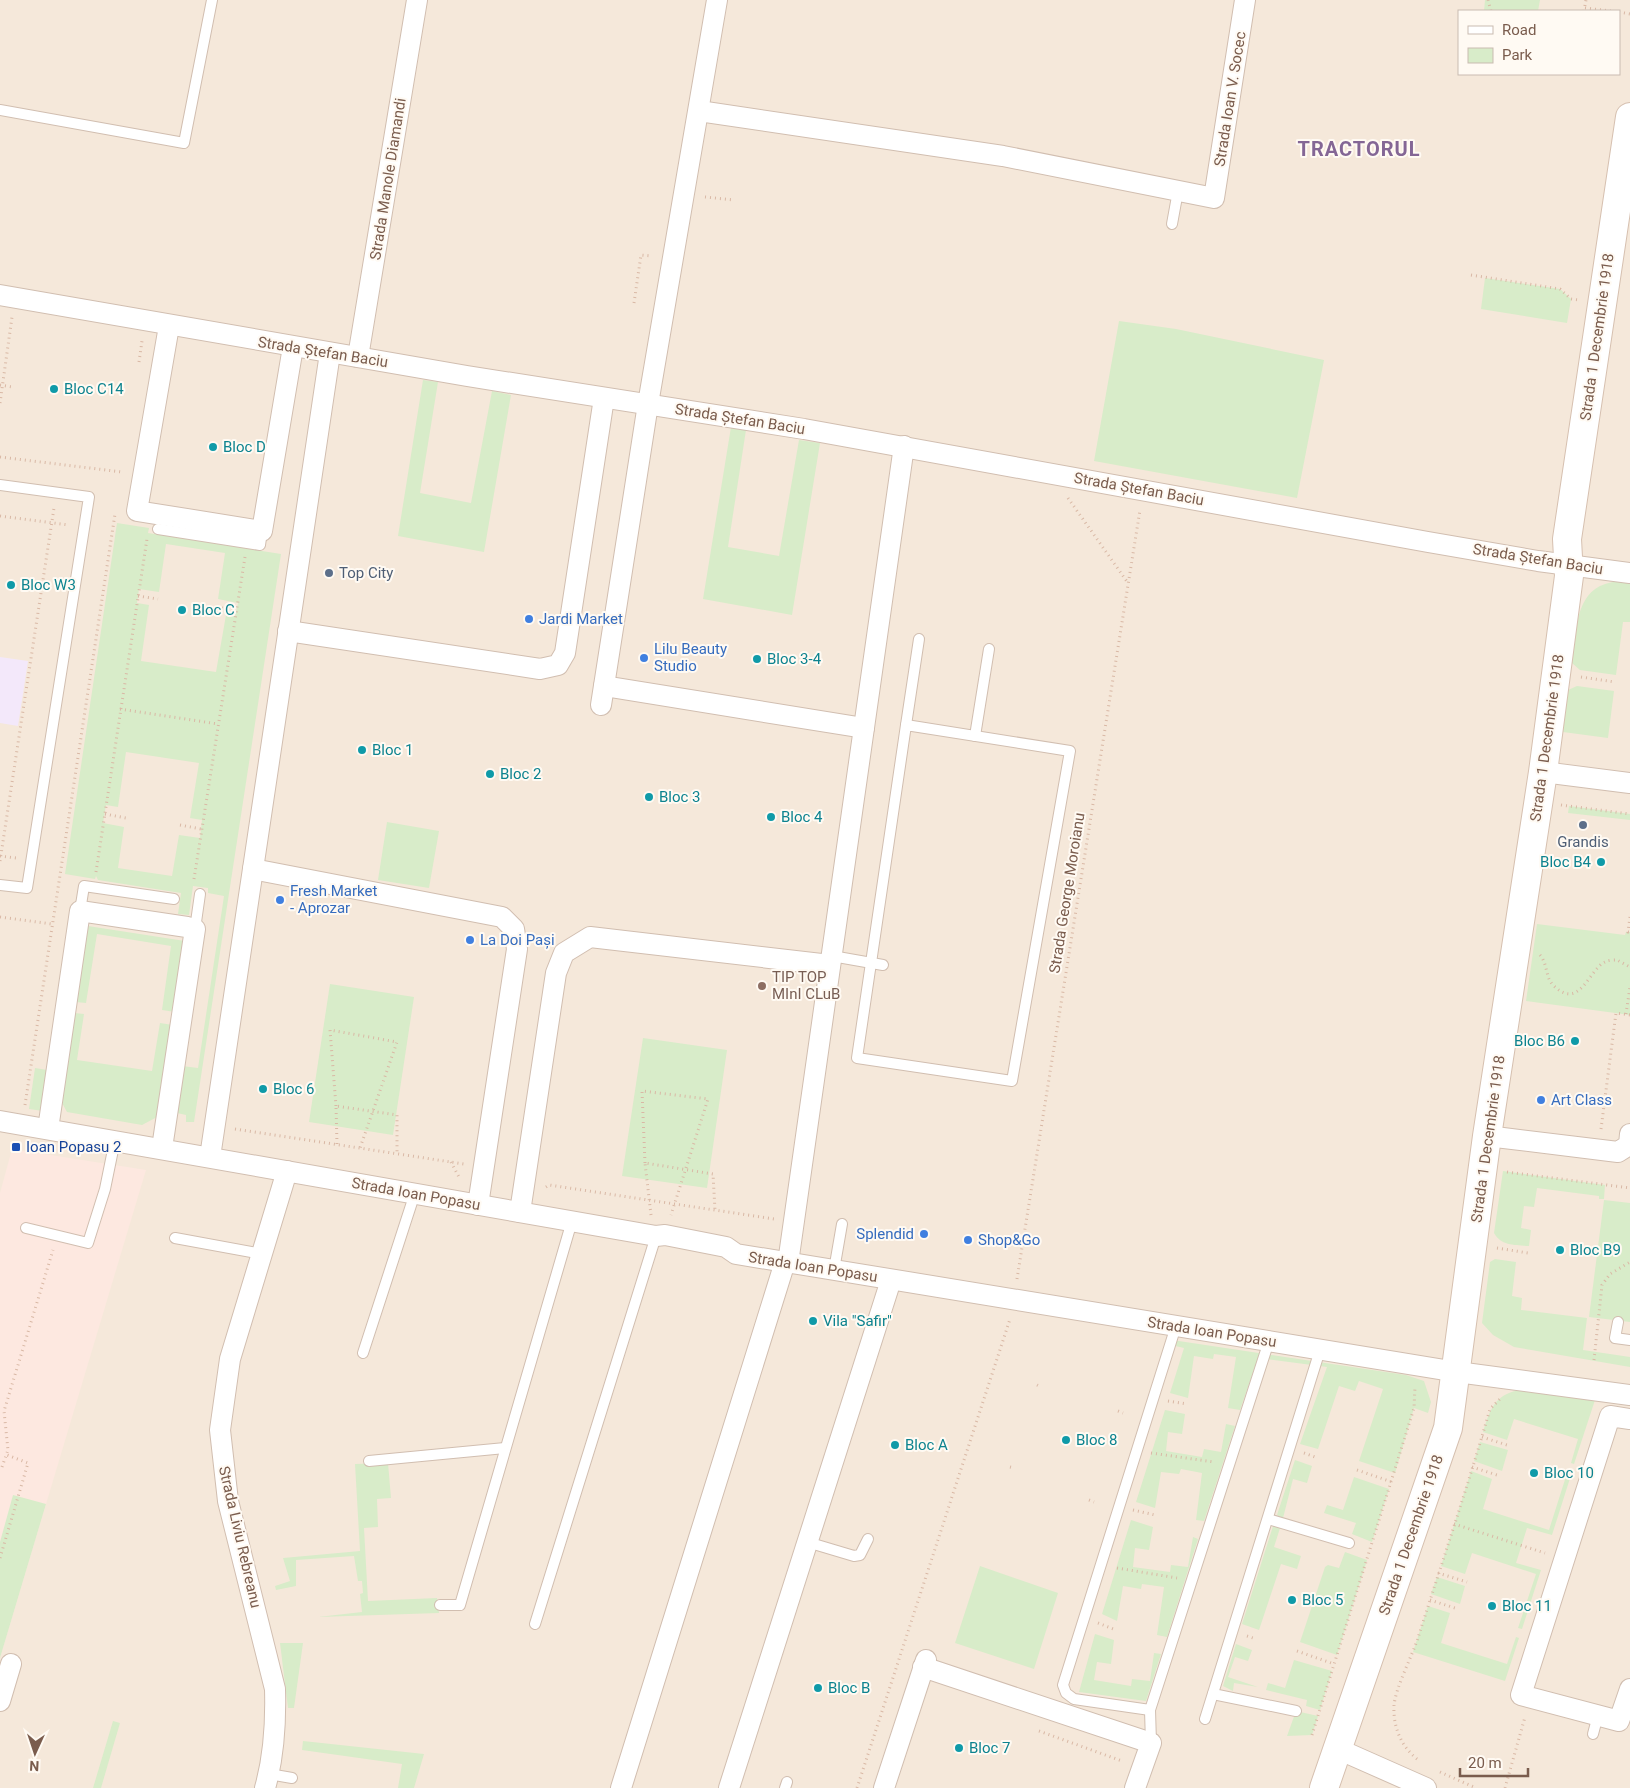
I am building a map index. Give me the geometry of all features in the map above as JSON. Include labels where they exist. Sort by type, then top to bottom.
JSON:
[{"type":"street","name":"Strada Manole Diamandi","points":[[358,358],[417,0]]},
{"type":"street","points":[[717,0],[648,404],[603,695],[864,728]]},
{"type":"street","name":"Strada Ioan V. Socec","points":[[1178,191],[1214,198],[1245,0]]},
{"type":"street","points":[[699,111],[1003,156],[1178,191]]},
{"type":"street","name":"Strada 1 Decembrie 1918","points":[[1324,1788],[1448,1428],[1458,1372],[1487,1136],[1543,772],[1569,576],[1569,531],[1630,117]]},
{"type":"street","name":"Strada Ștefan Baciu","points":[[7,301],[904,446],[1568,565],[1630,573]]},
{"type":"street","points":[[169,326],[137,511],[155,521],[254,537],[293,347]]},
{"type":"street","points":[[210,1157],[330,353]]},
{"type":"street","points":[[288,631],[540,669],[558,665],[565,653],[604,398]]},
{"type":"street","points":[[621,1788],[787,1262],[904,446]]},
{"type":"street","points":[[1543,772],[1630,783]]},
{"type":"street","points":[[253,869],[502,917],[514,929],[517,949],[478,1205]]},
{"type":"street","points":[[48,1129],[80,911],[195,929],[162,1148]]},
{"type":"street","points":[[520,1212],[556,973],[564,953],[590,937],[831,961]]},
{"type":"street","name":"Strada Ioan Popasu","points":[[0,1121],[726,1247],[736,1254],[891,1280],[1013,1307],[1176,1326],[1458,1372],[1630,1395]]},
{"type":"street","points":[[1487,1136],[1618,1152],[1629,1145],[1630,1134]]},
{"type":"street","name":"Strada Liviu Rebreanu","points":[[267,1781],[276,1719],[275,1689],[228,1501],[220,1430],[230,1359],[287,1171]]},
{"type":"street","points":[[733,1787],[807,1542],[891,1280]]},
{"type":"street","points":[[1630,1419],[1610,1416],[1521,1694],[1596,1724],[1619,1721],[1630,1688]]},
{"type":"street","points":[[0,1701],[11,1664]]},
{"type":"street","points":[[884,1788],[925,1664],[1151,1742],[1135,1788]]},
{"type":"street","points":[[1338,1749],[1426,1788]]},
{"type":"lane","points":[[0,110],[184,143],[212,0]]},
{"type":"lane","points":[[1172,224],[1178,191]]},
{"type":"lane","points":[[0,485],[89,497],[27,888],[0,885]]},
{"type":"lane","points":[[906,725],[1070,751],[1012,1081],[857,1058],[906,725],[919,639]]},
{"type":"lane","points":[[975,736],[989,649]]},
{"type":"lane","points":[[80,911],[84,886],[174,899]]},
{"type":"lane","points":[[195,929],[196,890]]},
{"type":"lane","points":[[831,961],[883,965]]},
{"type":"lane","points":[[26,1228],[88,1243],[104,1189],[115,1140]]},
{"type":"lane","points":[[363,1353],[415,1193]]},
{"type":"lane","points":[[440,1605],[460,1605],[572,1221]]},
{"type":"lane","points":[[834,1270],[842,1224]]},
{"type":"lane","points":[[535,1624],[658,1236]]},
{"type":"lane","points":[[174,1238],[262,1254]]},
{"type":"lane","points":[[1618,1322],[1615,1338],[1630,1340]]},
{"type":"lane","points":[[1150,1710],[1074,1699],[1066,1693],[1063,1685],[1176,1326]]},
{"type":"lane","points":[[1151,1742],[1150,1710],[1269,1342]]},
{"type":"lane","points":[[1205,1718],[1320,1350]]},
{"type":"lane","points":[[369,1461],[505,1448]]},
{"type":"lane","points":[[1268,1519],[1349,1543]]},
{"type":"lane","points":[[807,1542],[854,1556],[860,1555],[868,1539]]},
{"type":"lane","points":[[1212,1694],[1296,1711]]},
{"type":"lane","points":[[267,1781],[292,1778]]},
{"type":"path","points":[[1584,10],[1586,0]]},
{"type":"path","points":[[684,194],[734,200]]},
{"type":"path","points":[[634,303],[641,255],[673,259]]},
{"type":"path","points":[[1471,275],[1560,289],[1571,299],[1582,301]]},
{"type":"path","points":[[0,403],[7,301]]},
{"type":"path","points":[[138,368],[143,340]]},
{"type":"path","points":[[1,386],[12,387]]},
{"type":"path","points":[[0,457],[122,472]]},
{"type":"path","points":[[120,482],[123,463]]},
{"type":"path","points":[[1050,473],[1128,584]]},
{"type":"path","name":"Strada George Moroianu","points":[[857,1788],[1013,1307],[1143,490]]},
{"type":"path","points":[[0,861],[56,492]]},
{"type":"path","points":[[24,1108],[116,511]]},
{"type":"path","points":[[0,516],[84,527]]},
{"type":"path","points":[[94,888],[138,596],[155,521]]},
{"type":"path","points":[[196,890],[201,829],[236,610],[254,537]]},
{"type":"path","points":[[138,596],[158,599]]},
{"type":"path","points":[[217,607],[236,610]]},
{"type":"path","points":[[1579,677],[1615,682]]},
{"type":"path","points":[[120,709],[218,724]]},
{"type":"path","points":[[1553,804],[1630,814]]},
{"type":"path","points":[[105,814],[126,818]]},
{"type":"path","points":[[180,825],[201,829]]},
{"type":"path","points":[[0,917],[52,924]]},
{"type":"path","points":[[1630,917],[1628,932],[1630,932]]},
{"type":"path","points":[[1537,953],[1545,962],[1552,985],[1565,992],[1572,992],[1585,986],[1605,962],[1617,960],[1630,967]]},
{"type":"path","points":[[1600,1129],[1616,1013],[1628,1014],[1630,987]]},
{"type":"path","points":[[337,1144],[330,1030],[397,1042],[360,1148]]},
{"type":"path","points":[[1602,1069],[1608,1070]]},
{"type":"path","points":[[642,1091],[708,1099],[674,1204],[658,1236],[649,1200],[645,1163],[642,1091]]},
{"type":"path","points":[[336,1106],[397,1115],[397,1154]]},
{"type":"path","points":[[230,1135],[234,1128],[484,1167]]},
{"type":"path","points":[[450,1162],[462,1182]]},
{"type":"path","points":[[645,1163],[713,1174],[715,1210]]},
{"type":"path","points":[[1503,1171],[1630,1188]]},
{"type":"path","points":[[542,1190],[549,1185],[794,1221]]},
{"type":"path","points":[[2,1467],[8,1450],[4,1411],[58,1236]]},
{"type":"path","points":[[1492,1248],[1528,1253]]},
{"type":"path","points":[[1594,1360],[1602,1285],[1610,1274],[1630,1262]]},
{"type":"path","points":[[1312,1735],[1414,1408],[1416,1387],[1410,1383]]},
{"type":"path","points":[[1165,1410],[1170,1393]]},
{"type":"path","points":[[1420,1761],[1408,1752],[1400,1739],[1396,1726],[1394,1703],[1430,1600],[1490,1409],[1502,1397]]},
{"type":"path","points":[[1118,1411],[1123,1413]]},
{"type":"path","points":[[1482,1437],[1510,1446]]},
{"type":"path","points":[[1149,1461],[1154,1444]]},
{"type":"path","points":[[1137,1450],[1229,1464]]},
{"type":"path","points":[[0,1558],[28,1462],[7,1455]]},
{"type":"path","points":[[1472,1467],[1500,1476]]},
{"type":"path","points":[[1357,1470],[1392,1482]]},
{"type":"path","points":[[1088,1500],[1094,1502]]},
{"type":"path","points":[[1132,1515],[1136,1502]]},
{"type":"path","points":[[1454,1524],[1546,1554]]},
{"type":"path","points":[[1113,1577],[1119,1558]]},
{"type":"path","points":[[1101,1565],[1192,1581]]},
{"type":"path","points":[[1438,1573],[1467,1582]]},
{"type":"path","points":[[1430,1600],[1458,1609]]},
{"type":"path","points":[[1097,1629],[1102,1614]]},
{"type":"path","points":[[1297,1651],[1334,1664]]},
{"type":"path","points":[[1039,1731],[1126,1763]]},
{"type":"path","points":[[1434,1769],[1476,1788]]},
{"type":"shaded area","points":[[0,0],[1630,0],[1630,1788],[0,1788]]},
{"type":"shaded area","points":[[0,657],[28,661],[18,726],[0,723]]},
{"type":"shaded area","points":[[12,1149],[146,1170],[0,1658],[0,1193]]},
{"type":"green space","points":[[1485,0],[1540,0],[1538,10],[1484,10]]},
{"type":"green space","points":[[1485,278],[1560,289],[1571,299],[1567,323],[1481,309]]},
{"type":"green space","points":[[1119,321],[1176,329],[1324,360],[1297,498],[1094,461]]},
{"type":"green space","points":[[423,380],[438,382],[420,493],[471,503],[492,391],[511,395],[484,552],[398,536]]},
{"type":"green space","points":[[731,427],[746,430],[728,547],[779,556],[799,440],[820,443],[792,615],[703,599]]},
{"type":"green space","points":[[117,523],[149,528],[148,533],[281,554],[194,1122],[186,1122],[186,1115],[177,1113],[182,1066],[198,1068],[224,896],[208,893],[208,888],[193,886],[189,915],[178,914],[181,893],[98,880],[96,876],[95,879],[65,874]],"holes":[[[166,544],[225,553],[218,599],[238,603],[235,616],[226,615],[216,672],[141,661],[149,605],[137,603],[139,589],[159,592]],[[126,752],[199,763],[190,818],[202,820],[200,838],[179,835],[172,876],[118,868],[124,827],[103,823],[106,805],[118,807]]]},
{"type":"green space","points":[[1630,579],[1630,622],[1623,622],[1616,675],[1580,670],[1572,663],[1578,620],[1585,600],[1591,592],[1600,586]]},
{"type":"green space","points":[[1577,686],[1614,691],[1608,738],[1563,732],[1568,690]]},
{"type":"green space","points":[[1569,806],[1630,814],[1630,820],[1568,813]]},
{"type":"green space","points":[[387,822],[439,831],[429,888],[378,880]]},
{"type":"green space","points":[[1537,924],[1625,935],[1626,932],[1630,932],[1630,1015],[1526,1001]]},
{"type":"green space","points":[[88,926],[185,941],[175,1012],[162,1010],[171,946],[97,934],[86,1003],[76,1002]]},
{"type":"green space","points":[[330,984],[414,997],[393,1135],[309,1122]]},
{"type":"green space","points":[[74,1013],[84,1014],[77,1060],[152,1071],[160,1023],[173,1025],[159,1116],[142,1125],[67,1112],[61,1101]]},
{"type":"green space","points":[[643,1038],[727,1050],[707,1188],[622,1176]]},
{"type":"green space","points":[[35,1068],[53,1071],[43,1111],[29,1109]]},
{"type":"green space","points":[[1503,1171],[1605,1185],[1604,1199],[1599,1199],[1599,1196],[1537,1188],[1534,1207],[1524,1206],[1521,1228],[1531,1230],[1529,1246],[1505,1243],[1494,1233]]},
{"type":"green space","points":[[1604,1200],[1630,1203],[1630,1322],[1589,1317]]},
{"type":"green space","points":[[1495,1259],[1516,1262],[1512,1296],[1522,1298],[1521,1310],[1587,1318],[1583,1350],[1630,1357],[1630,1367],[1514,1347],[1493,1335],[1482,1323],[1490,1262]]},
{"type":"green space","points":[[1172,1340],[1406,1375],[1424,1381],[1431,1402],[1428,1413],[1414,1408],[1395,1473],[1359,1461],[1383,1389],[1359,1381],[1355,1391],[1339,1386],[1318,1449],[1300,1444],[1327,1367],[1258,1358],[1240,1410],[1228,1408],[1236,1357],[1214,1354],[1213,1359],[1194,1356],[1188,1398],[1170,1393],[1184,1348],[1171,1345]]},
{"type":"green space","points":[[1538,1387],[1596,1397],[1574,1464],[1571,1463],[1578,1439],[1514,1419],[1507,1440],[1483,1432],[1491,1410],[1501,1398],[1516,1391]]},
{"type":"green space","points":[[1165,1410],[1185,1414],[1182,1434],[1168,1432],[1166,1451],[1202,1457],[1204,1449],[1221,1452],[1226,1424],[1235,1426],[1204,1521],[1196,1520],[1202,1473],[1181,1469],[1179,1474],[1161,1472],[1155,1508],[1136,1502]]},
{"type":"green space","points":[[1480,1442],[1508,1450],[1502,1471],[1474,1461]]},
{"type":"green space","points":[[1295,1460],[1312,1466],[1307,1483],[1293,1479],[1283,1518],[1277,1515]]},
{"type":"green space","points":[[388,1463],[391,1498],[377,1499],[378,1527],[364,1528],[368,1601],[437,1598],[439,1613],[318,1617],[362,1612],[360,1594],[363,1593],[362,1581],[358,1581],[354,1556],[296,1560],[296,1586],[276,1590],[275,1586],[290,1581],[283,1558],[360,1551],[355,1464]]},
{"type":"green space","points":[[1568,1470],[1572,1472],[1552,1535],[1527,1528],[1516,1563],[1541,1570],[1522,1629],[1518,1628],[1536,1574],[1472,1553],[1465,1574],[1441,1566],[1471,1471],[1492,1479],[1483,1509],[1549,1530]]},
{"type":"green space","points":[[1354,1477],[1389,1489],[1372,1542],[1352,1534],[1356,1523],[1324,1513],[1327,1505],[1343,1510]]},
{"type":"green space","points":[[13,1495],[46,1504],[0,1658],[0,1542]]},
{"type":"green space","points":[[1131,1520],[1153,1527],[1149,1550],[1135,1548],[1133,1567],[1170,1572],[1171,1565],[1188,1567],[1193,1537],[1198,1539],[1167,1637],[1157,1635],[1164,1587],[1142,1584],[1141,1589],[1123,1586],[1117,1621],[1102,1614]]},
{"type":"green space","points":[[1274,1523],[1281,1525],[1274,1547],[1301,1556],[1297,1569],[1281,1564],[1259,1630],[1242,1624]]},
{"type":"green space","points":[[1345,1552],[1367,1560],[1337,1655],[1300,1642],[1325,1567],[1328,1565],[1339,1568]]},
{"type":"green space","points":[[980,1566],[1058,1593],[1034,1669],[955,1643]]},
{"type":"green space","points":[[1437,1577],[1465,1586],[1460,1604],[1431,1594]]},
{"type":"green space","points":[[1428,1606],[1450,1613],[1441,1643],[1507,1664],[1516,1637],[1519,1638],[1505,1681],[1413,1652]]},
{"type":"green space","points":[[1095,1634],[1114,1640],[1111,1664],[1097,1662],[1094,1680],[1131,1686],[1132,1679],[1150,1681],[1154,1653],[1161,1654],[1146,1701],[1079,1692]]},
{"type":"green space","points":[[280,1643],[303,1643],[294,1708],[288,1708]]},
{"type":"green space","points":[[1236,1644],[1252,1650],[1248,1661],[1235,1657],[1228,1677],[1258,1687],[1234,1683],[1233,1691],[1223,1686]]},
{"type":"green space","points":[[1294,1660],[1332,1671],[1320,1710],[1306,1706],[1307,1700],[1266,1690],[1268,1683],[1285,1688]]},
{"type":"green space","points":[[1296,1711],[1318,1716],[1312,1735],[1287,1736]]},
{"type":"green space","points":[[113,1721],[120,1723],[101,1788],[93,1788]]},
{"type":"green space","points":[[303,1741],[424,1754],[414,1788],[398,1788],[402,1764],[302,1750]]},
{"type":"place","name":"Bloc C14","points":[[54,389]]},
{"type":"place","name":"Bloc D","points":[[213,447]]},
{"type":"place","name":"Top City","points":[[329,573]]},
{"type":"place","name":"Bloc W3","points":[[11,585]]},
{"type":"place","name":"Bloc C","points":[[182,610]]},
{"type":"place","name":"Jardi Market","points":[[529,619]]},
{"type":"place","name":"Lilu Beauty Studio","points":[[644,658]]},
{"type":"place","name":"Bloc 3-4","points":[[757,659]]},
{"type":"place","name":"Bloc 1","points":[[362,750]]},
{"type":"place","name":"Bloc 2","points":[[490,774]]},
{"type":"place","name":"Bloc 3","points":[[649,797]]},
{"type":"place","name":"Bloc 4","points":[[771,817]]},
{"type":"place","name":"Grandis","points":[[1583,825]]},
{"type":"place","name":"Bloc B4","points":[[1601,862]]},
{"type":"place","name":"Fresh Market - Aprozar","points":[[280,900]]},
{"type":"place","name":"La Doi Pași","points":[[470,940]]},
{"type":"place","name":"TIP TOP MInI CLuB","points":[[762,986]]},
{"type":"place","name":"Bloc B6","points":[[1575,1041]]},
{"type":"place","name":"Bloc 6","points":[[263,1089]]},
{"type":"place","name":"Art Class","points":[[1541,1100]]},
{"type":"place","name":"Ioan Popasu 2","points":[[16,1147]]},
{"type":"place","name":"Splendid","points":[[924,1234]]},
{"type":"place","name":"Shop&Go","points":[[968,1240]]},
{"type":"place","name":"Bloc B9","points":[[1560,1250]]},
{"type":"place","name":"Vila \"Safir\"","points":[[813,1321]]},
{"type":"place","name":"Bloc 8","points":[[1066,1440]]},
{"type":"place","name":"Bloc A","points":[[895,1445]]},
{"type":"place","name":"Bloc 10","points":[[1534,1473]]},
{"type":"place","name":"Bloc 5","points":[[1292,1600]]},
{"type":"place","name":"Bloc 11","points":[[1492,1606]]},
{"type":"place","name":"Bloc B","points":[[818,1688]]},
{"type":"place","name":"Bloc 7","points":[[959,1748]]},
{"type":"district","name":"TRACTORUL","points":[[1359,149]]}]
